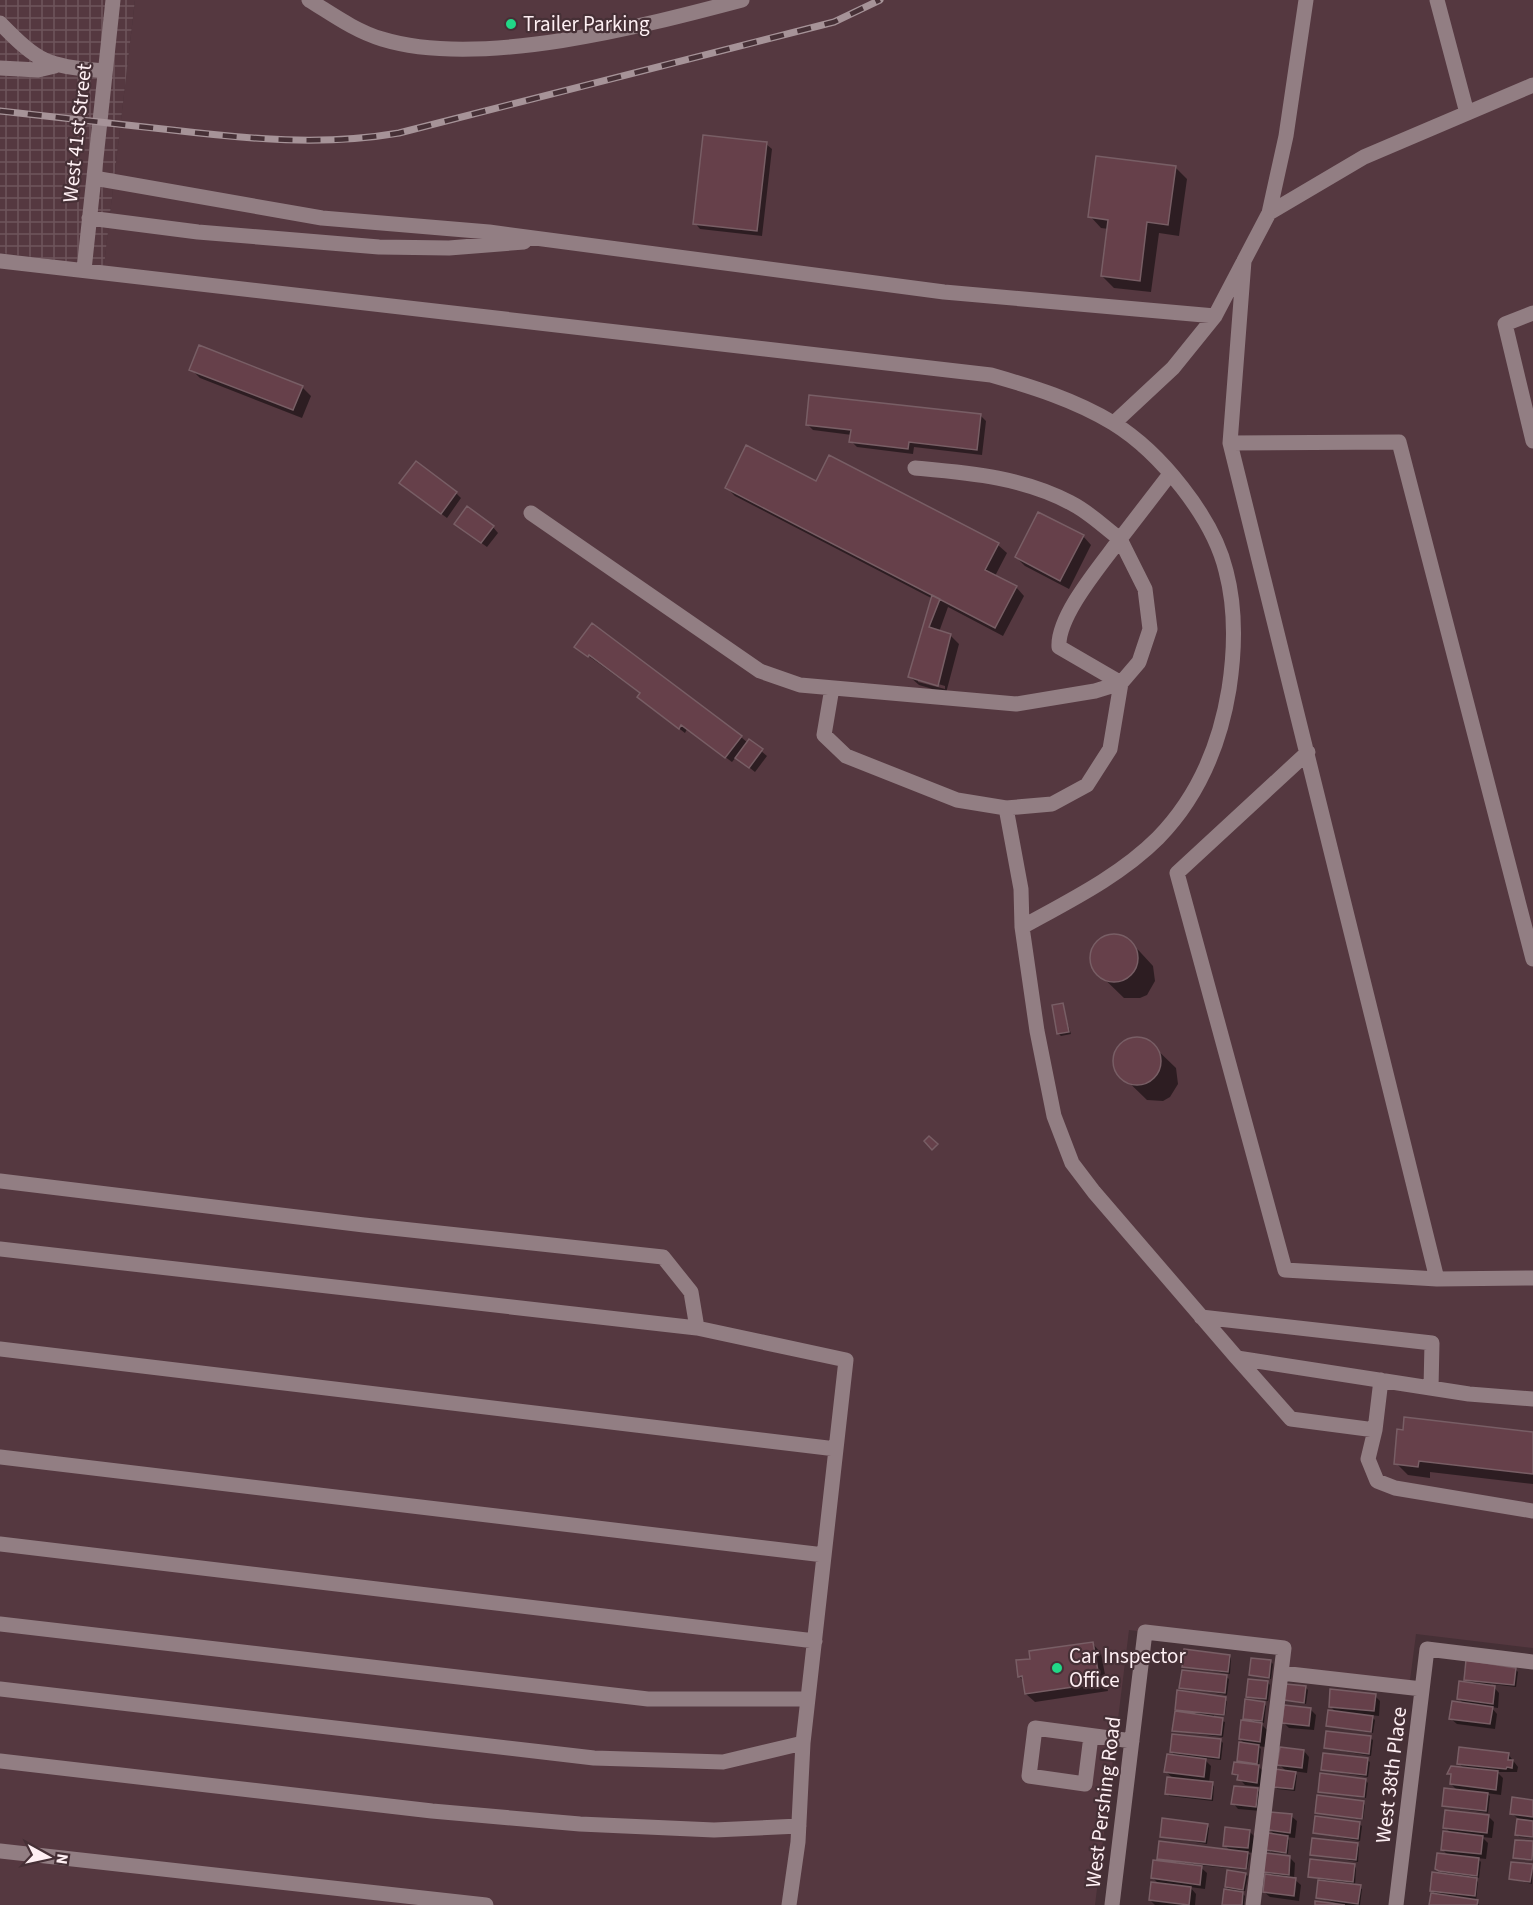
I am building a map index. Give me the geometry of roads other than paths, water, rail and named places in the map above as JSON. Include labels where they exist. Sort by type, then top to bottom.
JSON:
[{"type":"street","name":"West 41st Street","points":[[84,270],[113,0]]},
{"type":"street","points":[[309,0],[346,23],[380,39],[419,48],[461,50],[539,43],[663,21],[742,0]]},
{"type":"street","points":[[1114,423],[1173,368],[1215,316],[1269,213],[1286,136],[1306,0]]},
{"type":"street","points":[[1437,0],[1467,113]]},
{"type":"street","points":[[0,23],[36,58],[55,66],[105,71]]},
{"type":"street","points":[[0,68],[38,70],[55,66]]},
{"type":"street","points":[[1269,213],[1364,157],[1533,85]]},
{"type":"street","points":[[93,178],[322,218],[542,240],[944,292],[1215,316]]},
{"type":"street","points":[[89,218],[198,232],[379,247],[491,247],[542,240]]},
{"type":"street","points":[[0,261],[991,375],[1033,387],[1075,403],[1114,423],[1146,447],[1170,474],[1195,505],[1215,540],[1226,570],[1232,602],[1231,674],[1225,711],[1215,746],[1202,776],[1183,808],[1159,837],[1109,876],[1022,927]]},
{"type":"street","points":[[1244,261],[1230,443],[1437,1279]]},
{"type":"street","points":[[1533,313],[1505,324],[1533,441]]},
{"type":"street","points":[[1230,443],[1399,442],[1533,959]]},
{"type":"street","points":[[832,688],[824,735],[846,756],[957,800],[1006,808],[1052,804],[1087,785],[1110,749],[1121,683],[1139,662],[1150,629],[1145,589],[1120,539],[1073,504],[1041,489],[988,474],[915,468]]},
{"type":"street","points":[[1121,683],[1059,647],[1058,635],[1083,591],[1170,474]]},
{"type":"street","points":[[531,513],[760,671],[800,685],[1016,704],[1095,691],[1121,683]]},
{"type":"street","points":[[1308,752],[1177,873],[1284,1270],[1437,1279],[1533,1278]]},
{"type":"street","points":[[1006,808],[1021,889],[1022,927],[1037,1031],[1054,1116],[1072,1163],[1094,1192],[1291,1419],[1375,1430]]},
{"type":"street","points":[[0,1180],[364,1225],[663,1257],[691,1292],[697,1328]]},
{"type":"street","points":[[0,1249],[697,1328],[846,1360],[803,1743],[799,1826],[789,1905]]},
{"type":"street","points":[[1201,1317],[1432,1343],[1431,1388]]},
{"type":"street","points":[[0,1349],[836,1449]]},
{"type":"street","points":[[1237,1358],[1431,1388],[1533,1398]]},
{"type":"street","points":[[1381,1380],[1375,1430],[1368,1459],[1377,1481],[1395,1488],[1533,1511]]},
{"type":"street","points":[[0,1457],[824,1555]]},
{"type":"street","points":[[0,1544],[815,1641]]},
{"type":"street","points":[[0,1624],[648,1699],[808,1699]]},
{"type":"street","name":"West Pershing Road","points":[[1112,1905],[1145,1632],[1284,1648],[1281,1673]]},
{"type":"street","name":"West 38th Place","points":[[1396,1905],[1427,1649],[1533,1662]]},
{"type":"street","points":[[1253,1905],[1281,1673],[1422,1689]]},
{"type":"street","points":[[0,1689],[594,1758],[723,1762],[803,1743]]},
{"type":"street","points":[[1091,1736],[1085,1784],[1029,1776],[1035,1728],[1132,1740]]},
{"type":"street","points":[[0,1761],[432,1811],[580,1824],[714,1830],[799,1826]]},
{"type":"street","points":[[0,1851],[486,1905]]},
{"type":"railway","points":[[0,111],[286,140],[371,137],[399,133],[834,22],[880,0]]},
{"type":"place","name":"Trailer Parking","points":[[511,24]]},
{"type":"place","name":"Car Inspector Office","points":[[1057,1668]]}]
